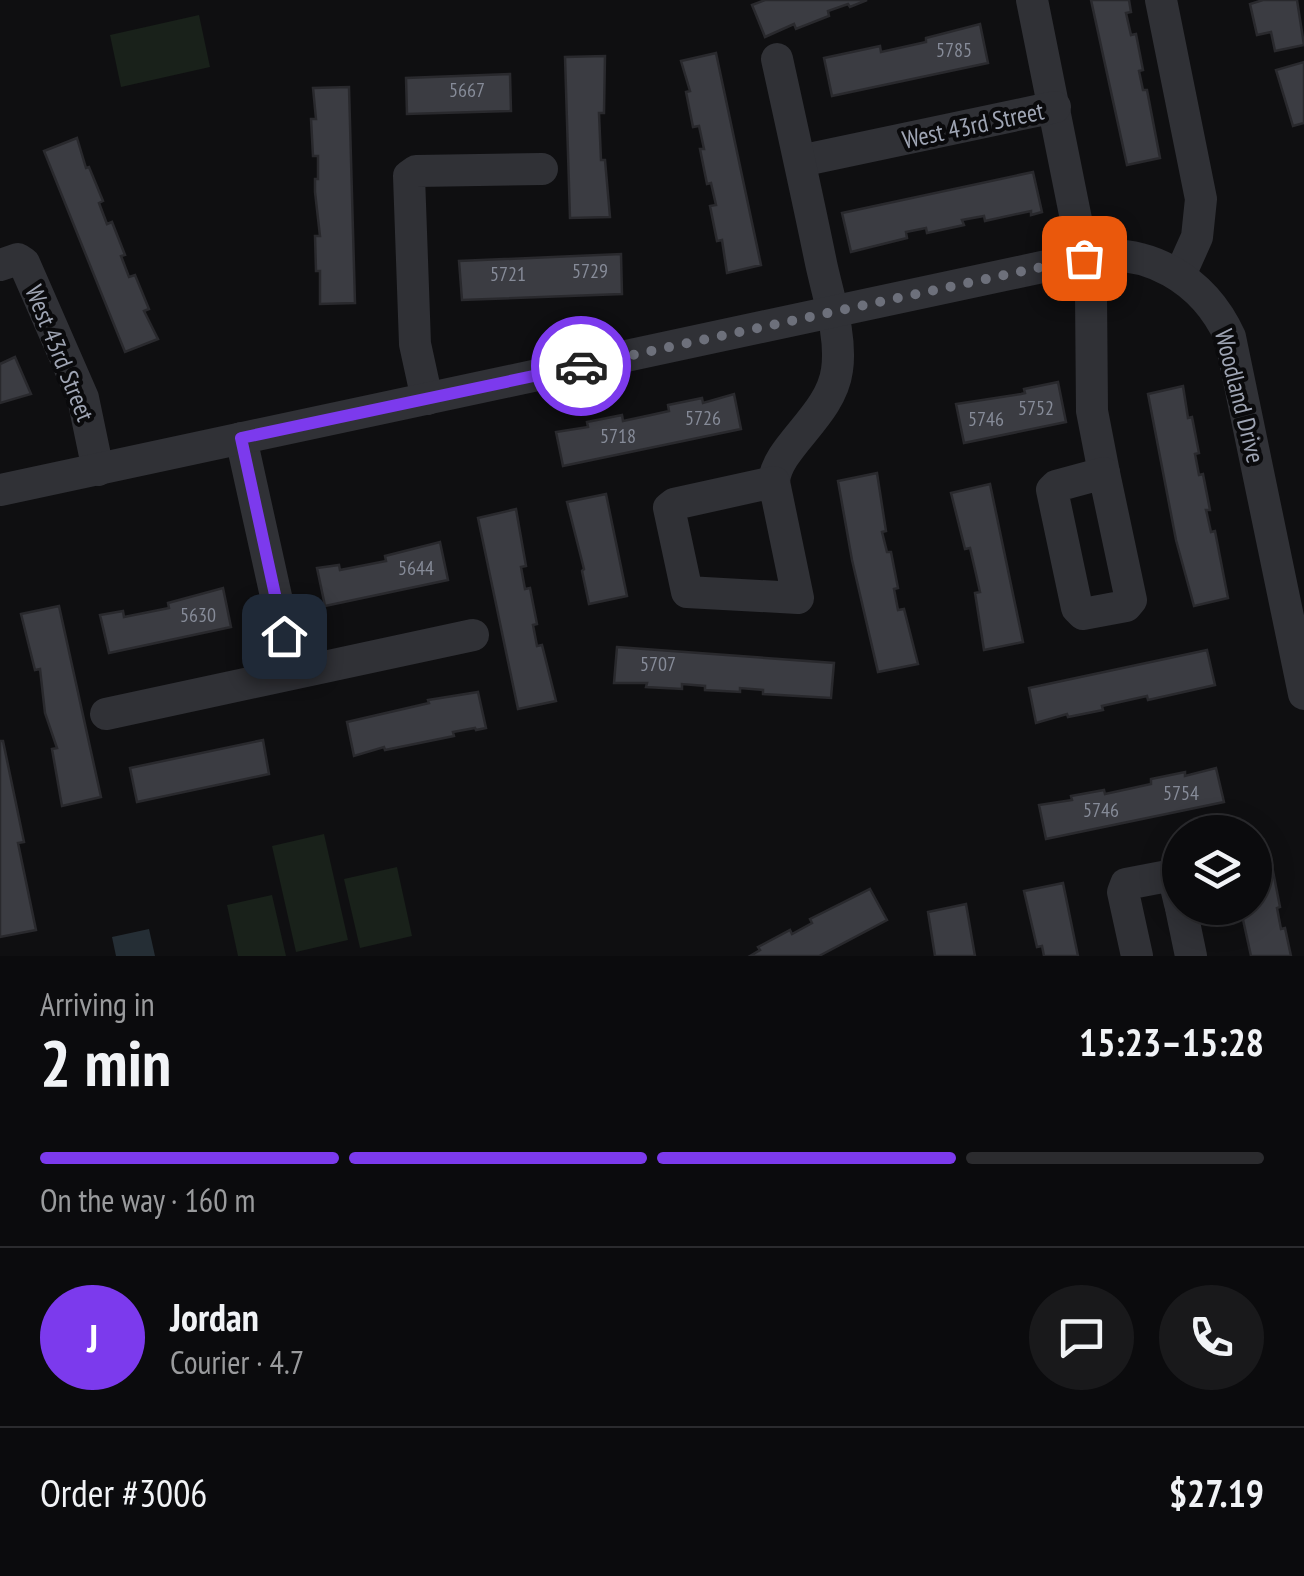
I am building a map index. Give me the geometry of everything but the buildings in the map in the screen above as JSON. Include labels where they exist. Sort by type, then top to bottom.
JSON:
[{"type":"street","points":[[1032,0],[1056,108]]},
{"type":"street","points":[[0,490],[1084,258],[1143,259],[1180,275],[1197,237],[1201,198],[1160,0]]},
{"type":"street","points":[[774,482],[669,508],[687,592],[798,598],[774,482],[777,467],[824,407],[832,390],[838,358],[832,312],[777,60]]},
{"type":"street","name":"West 43rd Street","points":[[800,161],[1056,108],[1092,304],[1092,410],[1104,474]]},
{"type":"street","points":[[427,400],[414,332],[409,176],[416,171],[542,168]]},
{"type":"street","name":"West 43rd Street","points":[[0,266],[18,259],[24,263],[83,398],[98,470]]},
{"type":"street","name":"Woodland Drive","points":[[1180,275],[1210,302],[1234,347],[1304,694]]},
{"type":"street","points":[[241,438],[293,673]]},
{"type":"street","points":[[106,714],[473,635]]},
{"type":"street","points":[[1136,956],[1122,888],[1128,882],[1162,877]]},
{"type":"street","points":[[1184,925],[1191,956]]},
{"type":"shaded area","points":[[199,15],[210,67],[121,87],[110,35]]},
{"type":"shaded area","points":[[324,834],[348,940],[296,952],[272,846]]},
{"type":"shaded area","points":[[397,867],[412,936],[360,948],[344,879]]},
{"type":"shaded area","points":[[272,895],[286,956],[238,956],[227,905]]},
{"type":"shaded area","points":[[149,929],[155,956],[116,956],[112,937]]},
{"type":"way so far","points":[[581,366],[1084,258]]},
{"type":"route","points":[[284,636],[241,438],[581,366]]}]
